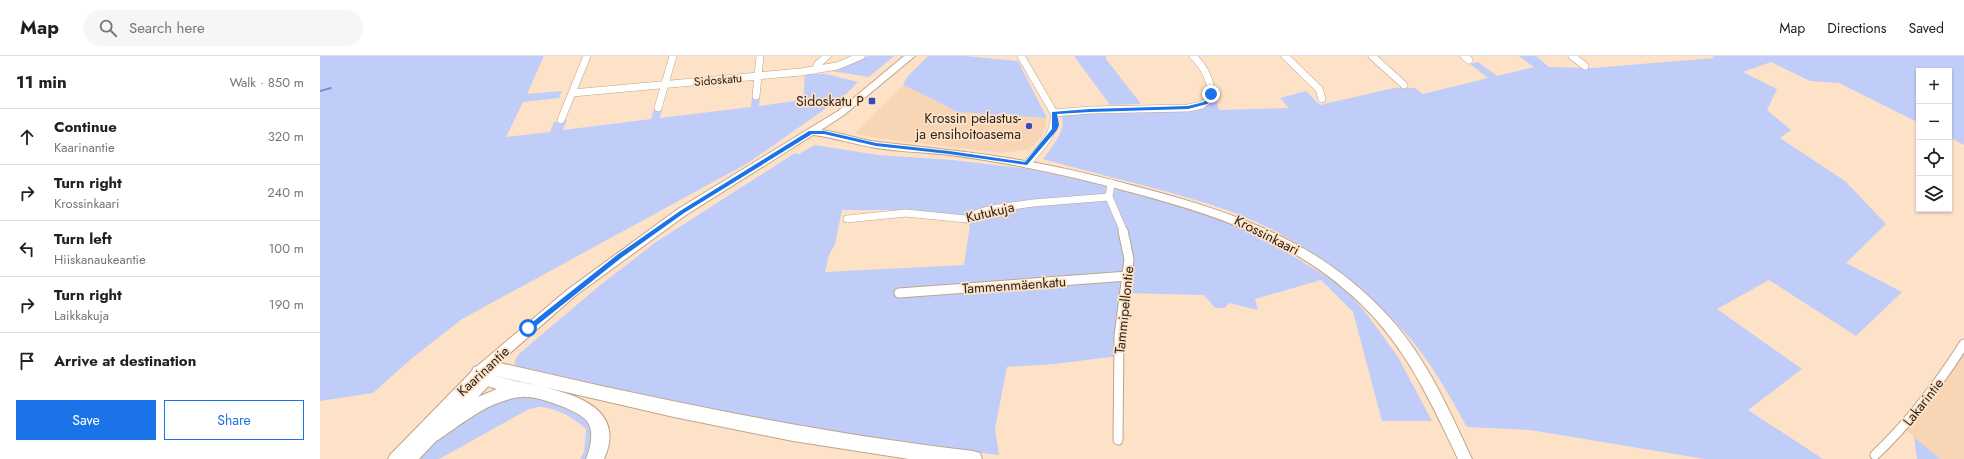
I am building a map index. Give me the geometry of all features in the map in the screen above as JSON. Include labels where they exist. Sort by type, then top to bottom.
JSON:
[{"type":"highway","points":[[487,374],[523,390],[566,400],[588,410],[595,416],[599,424],[600,444],[595,459]]},
{"type":"highway","points":[[487,374],[725,422],[868,446],[974,459]]},
{"type":"highway","points":[[432,435],[482,402],[507,392],[523,390]]},
{"type":"main road","name":"Kaarinantie","points":[[817,134],[910,56]]},
{"type":"main road","name":"Kaarinantie","points":[[395,459],[487,374],[559,303],[619,256],[713,191],[817,134],[878,92],[913,56]]},
{"type":"main road","name":"Krossinkaari","points":[[817,134],[868,149],[916,155],[971,156],[1027,164],[1111,183],[1203,208],[1245,223],[1288,244],[1340,280],[1376,312],[1405,346],[1429,385],[1465,459]]},
{"type":"main road","name":"Kaarinantie","points":[[409,459],[487,374]]},
{"type":"street","points":[[561,120],[587,56]]},
{"type":"street","points":[[658,108],[673,56]]},
{"type":"street","points":[[756,96],[760,56]]},
{"type":"street","points":[[815,70],[818,64],[827,56]]},
{"type":"street","name":"Sidoskatu","points":[[572,93],[815,70],[837,66],[861,56]]},
{"type":"street","points":[[1022,56],[1054,113],[1056,120],[1054,130],[1027,164]]},
{"type":"street","points":[[1054,113],[1090,110],[1188,108],[1202,105],[1211,98],[1211,94],[1203,68],[1193,56]]},
{"type":"street","points":[[1285,56],[1319,89],[1322,100]]},
{"type":"street","points":[[1372,56],[1404,85]]},
{"type":"street","points":[[1572,56],[1584,66]]},
{"type":"street","name":"Tammipellontie","points":[[1111,183],[1109,197],[1128,247],[1128,276],[1119,336],[1118,440]]},
{"type":"street","name":"Kutukuja","points":[[847,220],[906,213],[929,217],[966,219],[981,212],[1012,206],[1109,197]]},
{"type":"street","name":"Tammenmäenkatu","points":[[899,293],[1128,276]]},
{"type":"street","name":"Lakarintie","points":[[1876,455],[1897,435],[1942,380],[1964,344]]},
{"type":"shaded area","points":[[320,56],[544,56],[527,94],[562,91],[559,98],[523,102],[506,137],[550,132],[554,122],[567,120],[563,130],[651,119],[654,110],[662,109],[660,118],[751,107],[752,97],[760,96],[759,106],[803,100],[805,74],[826,74],[858,82],[845,95],[748,163],[462,319],[411,359],[373,393],[320,401]]},
{"type":"shaded area","points":[[868,56],[894,56],[869,77],[831,71],[849,65]]},
{"type":"shaded area","points":[[928,56],[965,56],[1018,61],[1047,118],[956,112],[941,103],[903,85],[907,77]]},
{"type":"shaded area","points":[[1074,56],[1106,56],[1106,59],[1141,104],[1110,105]]},
{"type":"shaded area","points":[[1519,56],[1536,56],[1549,67],[1592,68],[1715,58],[1712,56],[1964,56],[1964,145],[1952,139],[1952,68],[1916,68],[1916,122],[1839,83],[1810,81],[1771,62],[1743,72],[1777,89],[1767,110],[1791,130],[1780,138],[1845,181],[1886,224],[1846,263],[1902,292],[1856,336],[1769,280],[1717,309],[1802,369],[1748,410],[1823,459],[1705,459],[1530,430],[1467,427],[1429,363],[1394,320],[1349,279],[1298,244],[1271,229],[1215,206],[1173,193],[1043,159],[1061,132],[1063,120],[1061,114],[1121,113],[1206,107],[1216,99],[1219,110],[1289,108],[1280,98],[1306,91],[1320,105],[1394,88],[1415,88],[1423,94],[1488,78],[1470,64],[1478,62],[1497,76],[1534,67]]},
{"type":"shaded area","points":[[903,85],[941,103],[956,112],[1047,118],[1046,125],[1041,137],[1030,149],[1002,153],[875,138],[855,133]]},
{"type":"shaded area","points":[[815,145],[878,155],[953,160],[1029,169],[1085,181],[1200,211],[1233,223],[1269,241],[1340,285],[1363,309],[1398,357],[1432,421],[1382,421],[1353,312],[1321,280],[1255,299],[1258,310],[1229,303],[1225,308],[1215,308],[1204,295],[1126,293],[1119,356],[1054,364],[1007,367],[995,429],[999,455],[849,436],[729,416],[638,397],[518,367],[514,363],[518,355],[527,347],[599,286],[656,242],[795,153],[799,154]],"holes":[[[842,210],[912,210],[970,225],[964,265],[825,272],[829,255],[835,244]]]},
{"type":"shaded area","points":[[1964,344],[1964,459],[1940,459],[1903,428]]},
{"type":"shaded area","points":[[530,396],[565,408],[583,417],[589,423],[592,428],[593,435],[590,459],[580,459],[584,452],[586,429],[576,421],[558,411],[545,407],[539,407],[527,410],[439,459],[419,459],[448,431],[481,408],[506,397]]},
{"type":"shaded area","points":[[1914,437],[1940,459],[1917,459]]},
{"type":"waterway","points":[[320,91],[331,88]]},
{"type":"place","name":"Sidoskatu P","points":[[872,101]]},
{"type":"place","name":"Krossin pelastus- ja ensihoitoasema","points":[[1029,126]]},
{"type":"route","points":[[528,328],[619,256],[682,212],[713,191],[811,132],[824,133],[857,142],[949,152],[1027,164],[1054,130],[1056,125],[1054,113],[1090,110],[1188,108],[1206,103],[1211,98],[1211,94]]}]
